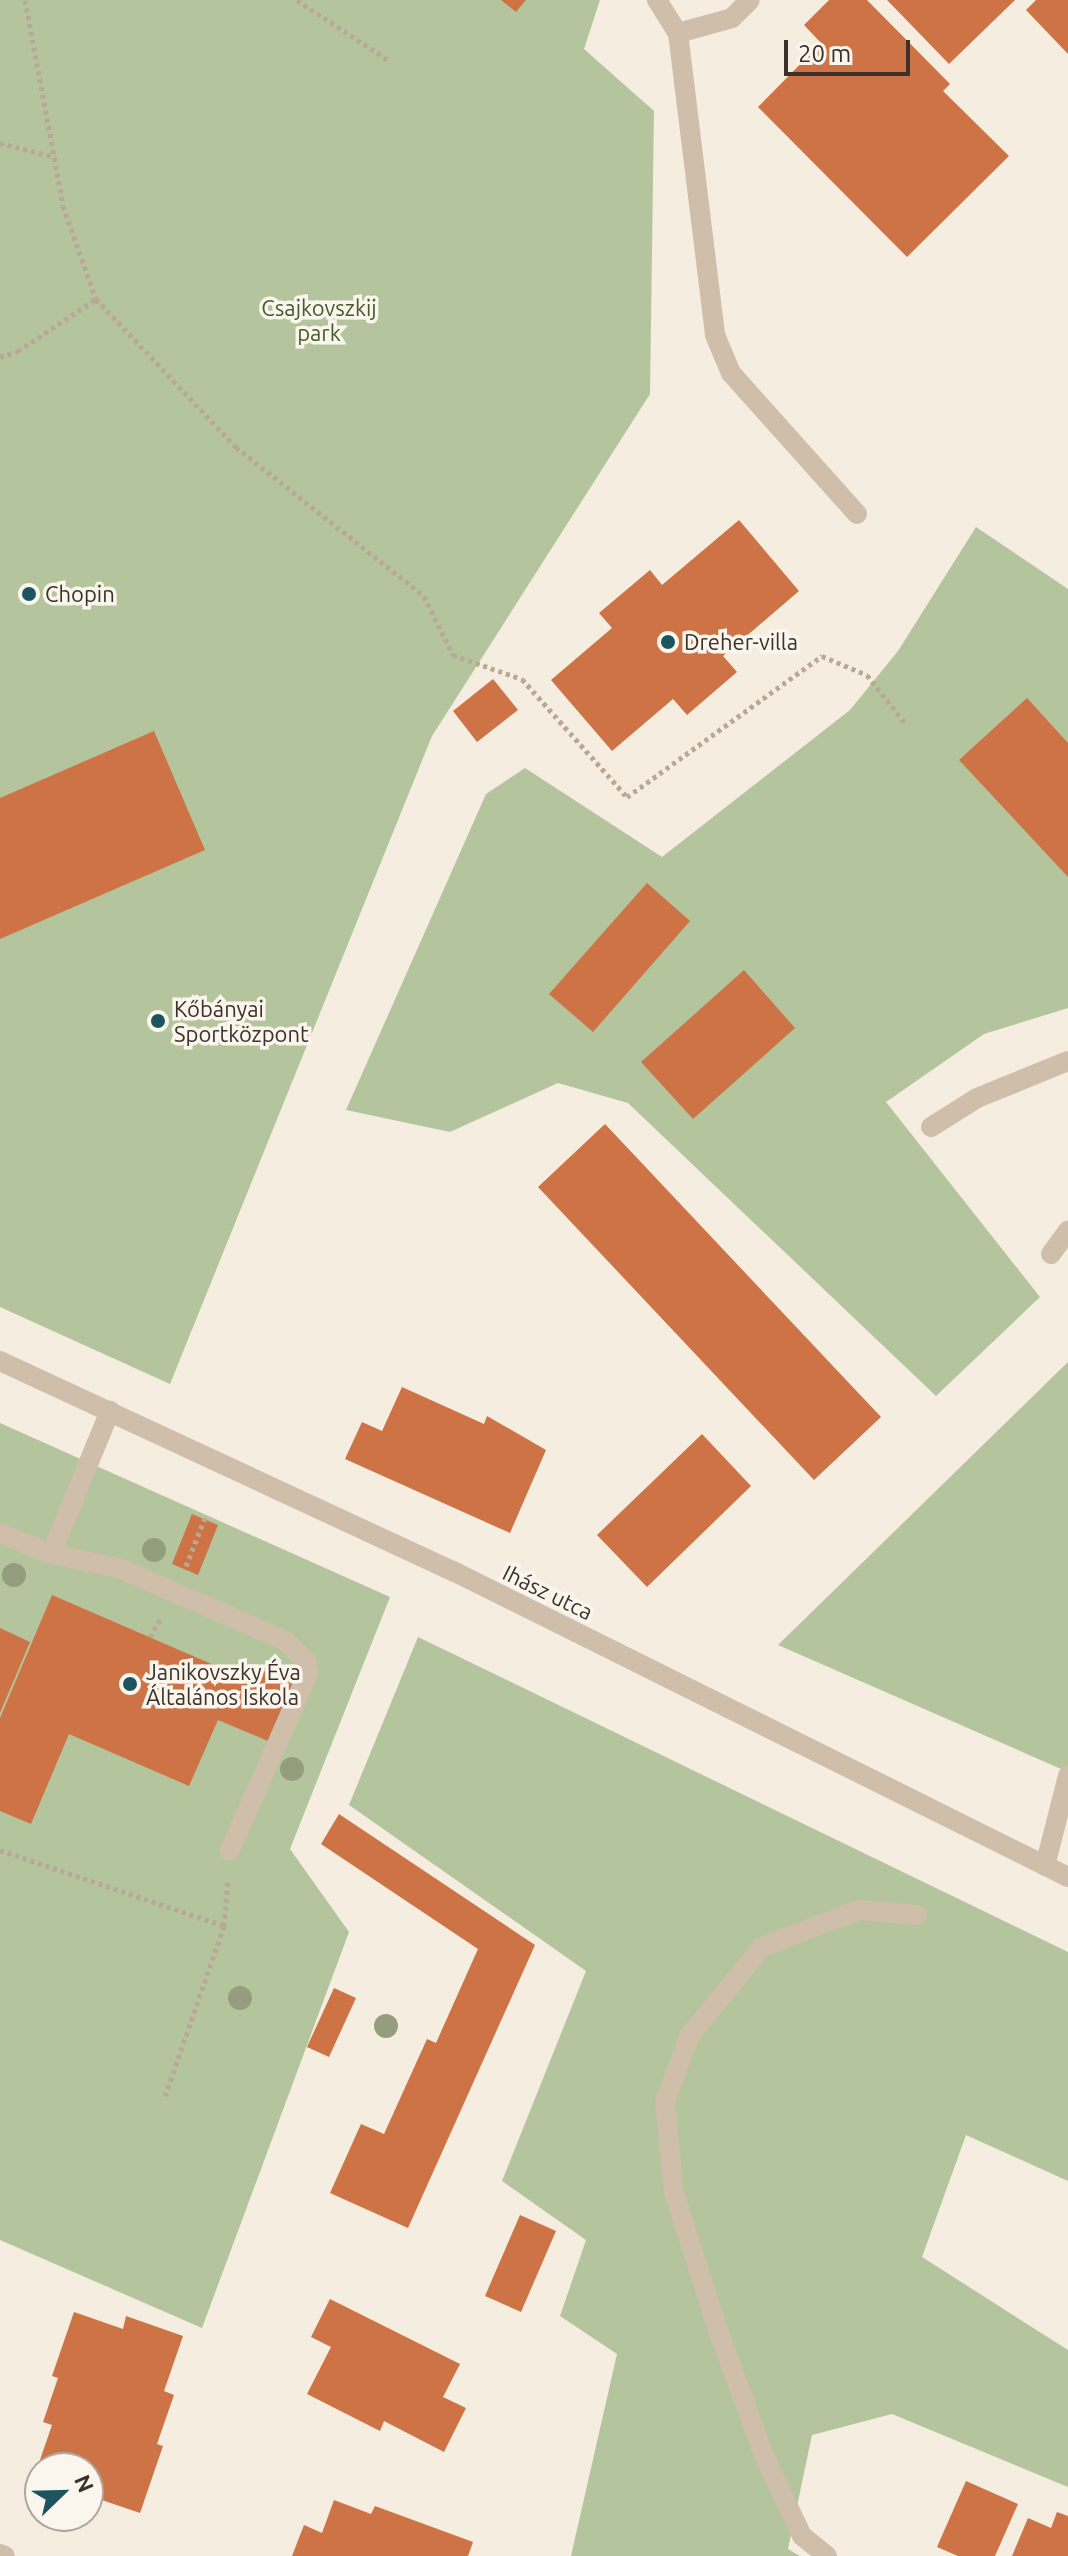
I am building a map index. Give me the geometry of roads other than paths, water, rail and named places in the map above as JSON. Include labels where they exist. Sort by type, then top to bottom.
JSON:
[{"type":"street","points":[[657,0],[678,33],[715,335],[731,373],[857,514]]},
{"type":"street","points":[[678,33],[732,18],[750,0]]},
{"type":"street","points":[[931,1127],[977,1098],[1068,1061]]},
{"type":"street","points":[[1051,1254],[1068,1231]]},
{"type":"street","name":"Ihász utca","points":[[0,1361],[453,1571],[1068,1877]]},
{"type":"street","points":[[51,1554],[110,1411]]},
{"type":"street","points":[[0,1533],[51,1554],[119,1568],[286,1641],[306,1661],[308,1674],[230,1850]]},
{"type":"street","points":[[1045,1866],[1068,1776]]},
{"type":"street","points":[[827,2556],[802,2536],[765,2458],[718,2330],[674,2193],[665,2101],[690,2035],[762,1947],[859,1910],[917,1915]]},
{"type":"place","name":"Chopin","points":[[29,594]]},
{"type":"place","name":"Dreher-villa","points":[[668,642]]},
{"type":"place","name":"Kőbányai Sportközpont","points":[[158,1021]]},
{"type":"place","name":"Janikovszky Éva Általános Iskola","points":[[130,1684]]},
{"type":"park label","name":"Csajkovszkij park","points":[[319,320]]}]
